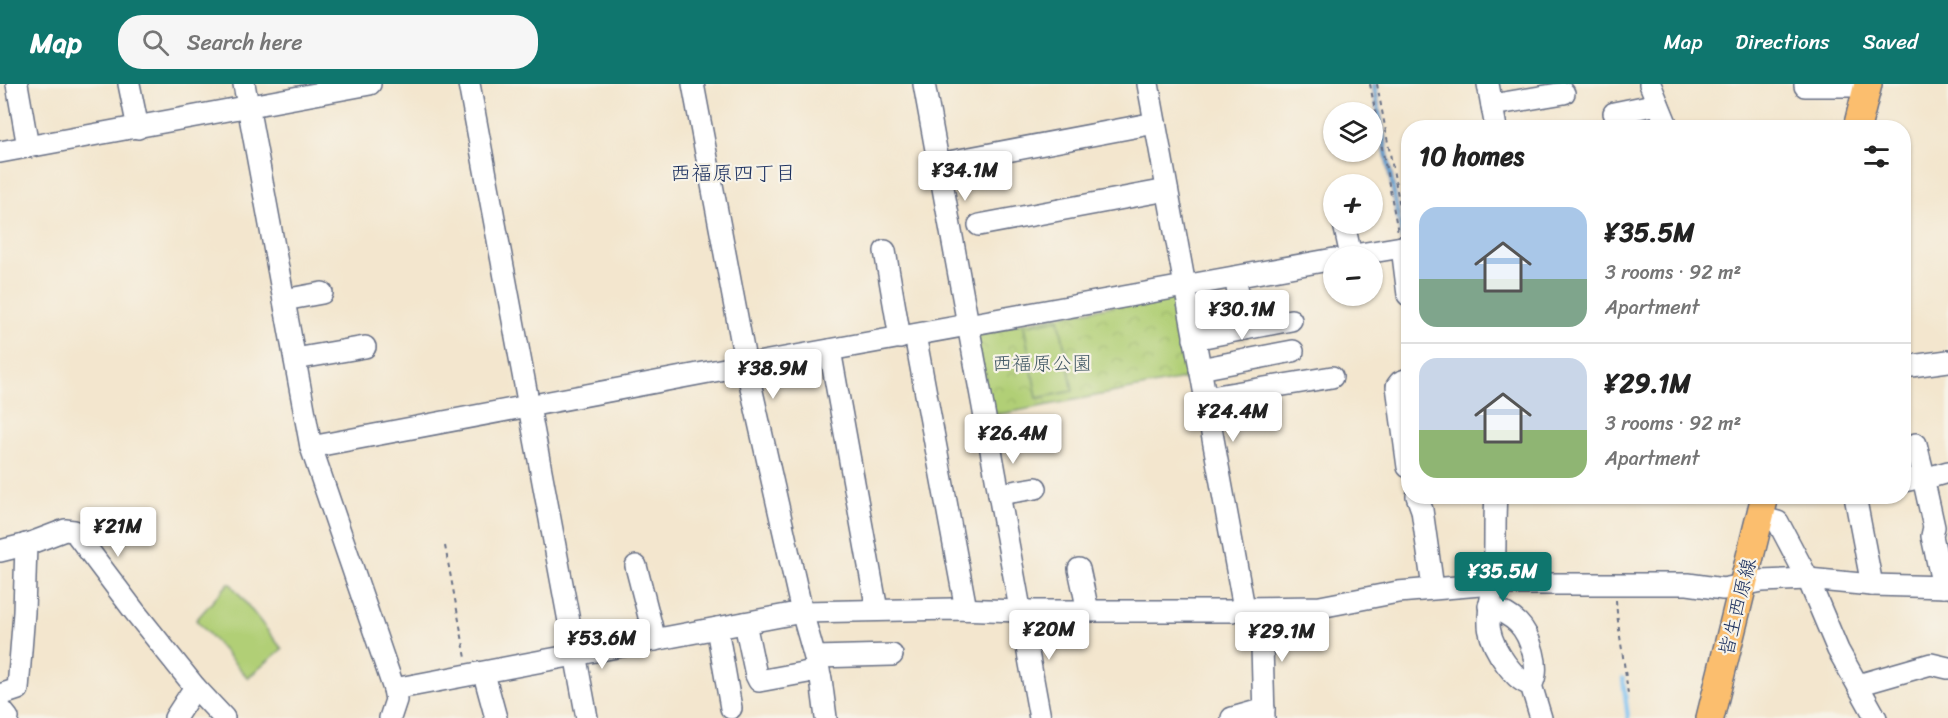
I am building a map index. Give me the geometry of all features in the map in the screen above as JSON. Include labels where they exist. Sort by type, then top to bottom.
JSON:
[{"type":"main road","points":[[1859,120],[1868,85]]},
{"type":"main road","name":"皆生西原線","points":[[1710,718],[1762,507]]},
{"type":"street","points":[[17,84],[28,147]]},
{"type":"street","points":[[129,84],[138,128]]},
{"type":"street","points":[[244,84],[311,447],[394,689],[396,700],[390,718]]},
{"type":"street","points":[[0,152],[370,84]]},
{"type":"street","points":[[469,84],[587,718]]},
{"type":"street","points":[[693,84],[746,365],[802,612],[817,663],[825,718]]},
{"type":"street","points":[[924,84],[964,327],[999,494],[1040,718]]},
{"type":"street","points":[[1148,84],[1167,190],[1191,290],[1194,339],[1205,398],[1252,608],[1264,714],[1232,718]]},
{"type":"street","points":[[1488,84],[1495,120]]},
{"type":"street","points":[[1650,84],[1665,120]]},
{"type":"street","points":[[1805,84],[1805,86],[1868,85]]},
{"type":"street","points":[[1492,105],[1564,93]]},
{"type":"street","points":[[1614,113],[1658,104]]},
{"type":"street","points":[[938,164],[1155,123]]},
{"type":"street","points":[[979,225],[1167,190]]},
{"type":"street","points":[[1383,250],[1401,247]]},
{"type":"street","points":[[885,251],[907,337],[966,609]]},
{"type":"street","points":[[311,447],[830,350],[1236,282],[1323,262]]},
{"type":"street","points":[[1236,282],[1245,329]]},
{"type":"street","points":[[950,283],[964,327]]},
{"type":"street","points":[[284,300],[322,293]]},
{"type":"street","points":[[1194,339],[1291,320]]},
{"type":"street","points":[[295,359],[365,347]]},
{"type":"street","points":[[830,350],[877,610]]},
{"type":"street","points":[[1200,369],[1293,351]]},
{"type":"street","points":[[1911,367],[1948,361]]},
{"type":"street","points":[[1205,398],[1332,377]]},
{"type":"street","points":[[1401,382],[1397,386],[1401,415]]},
{"type":"street","points":[[394,689],[802,612],[966,609],[1232,611],[1252,608],[1320,607],[1398,592],[1492,584],[1688,584],[1723,589],[1762,581],[1808,579],[1872,585],[1946,587],[1932,536],[1934,527],[1916,444]]},
{"type":"street","points":[[1911,480],[1925,480],[1948,472]]},
{"type":"street","points":[[999,494],[1036,488]]},
{"type":"street","points":[[1420,504],[1434,588]]},
{"type":"street","points":[[1496,504],[1494,574],[1488,629],[1494,647],[1513,673],[1523,682],[1531,685]]},
{"type":"street","points":[[1857,504],[1872,585]]},
{"type":"street","points":[[1762,507],[1779,522],[1808,579],[1838,650],[1875,718]]},
{"type":"street","points":[[0,551],[65,530],[74,531],[195,687],[224,718]]},
{"type":"street","points":[[0,695],[18,689],[26,544]]},
{"type":"street","points":[[636,566],[655,640]]},
{"type":"street","points":[[1079,569],[1088,611]]},
{"type":"street","points":[[1489,606],[1511,618],[1524,632],[1535,661],[1535,677],[1531,685],[1541,718]]},
{"type":"street","points":[[745,623],[759,681],[817,663],[892,655]]},
{"type":"street","points":[[717,628],[731,708]]},
{"type":"street","points":[[1858,685],[1930,664],[1948,668]]},
{"type":"street","points":[[477,675],[496,718]]},
{"type":"street","points":[[175,718],[195,687]]},
{"type":"street","points":[[0,708],[8,718]]},
{"type":"path","points":[[1371,84],[1401,223]]},
{"type":"path","points":[[1377,84],[1401,218]]},
{"type":"path","points":[[445,546],[477,675]]},
{"type":"path","points":[[1615,596],[1619,641],[1626,672],[1628,695]]},
{"type":"green space","name":"西福原公園","points":[[1176,294],[1194,377],[991,416],[974,332]]},
{"type":"green space","points":[[1059,319],[1073,391],[1037,398],[1024,326]]},
{"type":"green space","points":[[228,584],[231,584],[282,649],[248,678],[196,620]]},
{"type":"water","points":[[1372,84],[1376,84],[1379,102],[1375,102]]},
{"type":"water","points":[[1383,125],[1401,224],[1401,241],[1383,144]]},
{"type":"waterway","points":[[1623,679],[1628,718]]},
{"type":"district","name":"西福原四丁目","points":[[733,173]]}]
